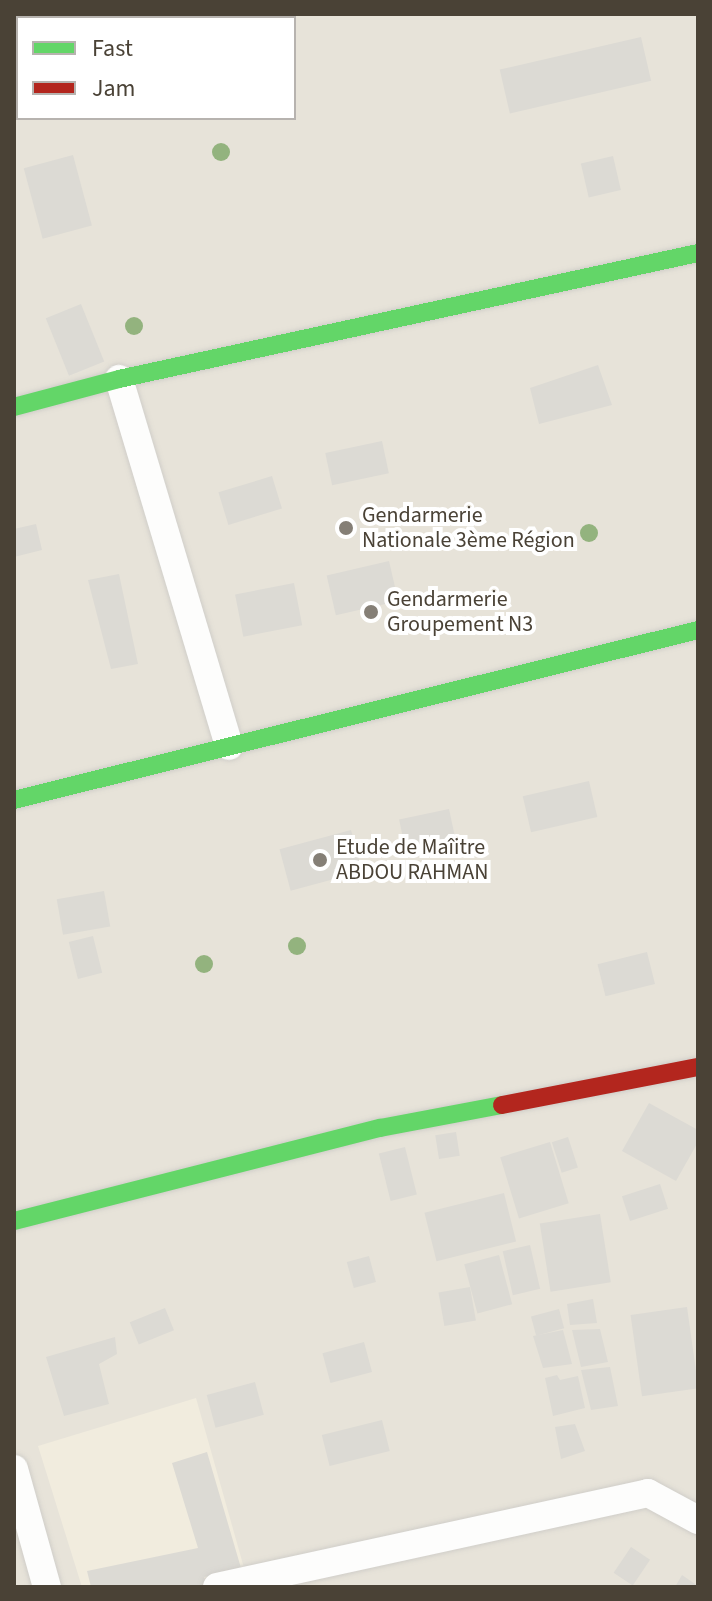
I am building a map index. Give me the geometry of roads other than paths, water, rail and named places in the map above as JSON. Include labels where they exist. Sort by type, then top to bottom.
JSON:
[{"type":"street","points":[[14,407],[119,379],[698,253]]},
{"type":"street","points":[[119,379],[229,746]]},
{"type":"street","points":[[14,800],[698,630]]},
{"type":"street","points":[[14,1221],[380,1128],[698,1067]]},
{"type":"street","points":[[14,1469],[47,1587]]},
{"type":"street","points":[[217,1587],[648,1493],[698,1520]]},
{"type":"place","name":"Gendarmerie Nationale 3ème Région","points":[[346,528]]},
{"type":"place","name":"Gendarmerie Groupement N3","points":[[371,612]]},
{"type":"place","name":"Etude de Maîitre ABDOU RAHMAN","points":[[320,860]]}]
